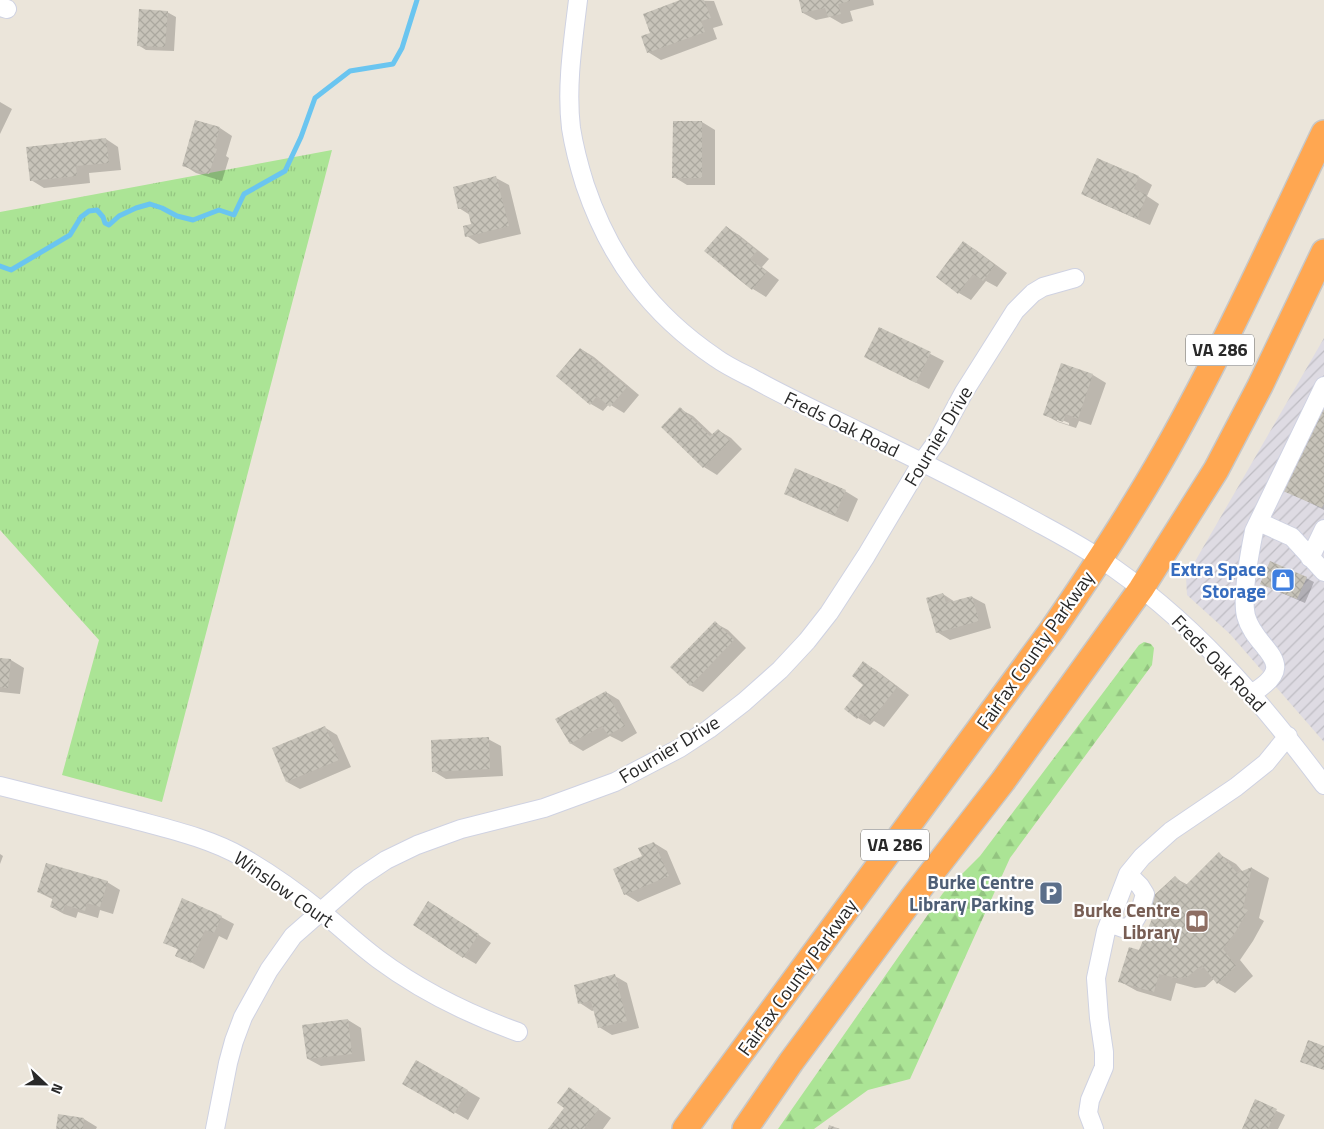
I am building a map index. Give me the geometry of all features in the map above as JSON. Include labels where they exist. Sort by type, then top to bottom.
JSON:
[{"type":"highway","name":"Fairfax County Parkway","points":[[685,1129],[1052,630],[1100,558],[1165,453],[1208,373],[1324,133]]},
{"type":"highway","name":"VA 286","points":[[744,1129],[913,897],[1003,781],[1141,589],[1216,470],[1260,386],[1324,252]]},
{"type":"street","name":"Freds Oak Road","points":[[578,0],[570,82],[571,130],[578,164],[591,204],[620,262],[637,286],[663,315],[687,337],[718,360],[778,392],[985,493],[1100,558],[1182,621],[1224,663],[1288,736],[1324,785]]},
{"type":"street","name":"Fournier Drive","points":[[215,1129],[228,1063],[243,1017],[269,970],[293,936],[359,878],[386,860],[417,845],[461,829],[544,808],[615,782],[680,748],[744,702],[780,670],[807,641],[829,613],[866,556],[922,462],[938,440],[964,392],[1015,311],[1033,293],[1043,287],[1075,278]]},
{"type":"street","points":[[1251,694],[1271,679],[1275,670],[1273,658],[1254,632],[1246,616],[1245,598],[1248,557],[1254,531],[1324,386]]},
{"type":"street","points":[[1259,522],[1292,537],[1324,572]]},
{"type":"street","points":[[1310,558],[1324,529]]},
{"type":"street","points":[[1094,1129],[1088,1114],[1090,1100],[1104,1067],[1096,978],[1109,923],[1128,874],[1142,857],[1172,831],[1236,787],[1266,763],[1288,736]]},
{"type":"street","name":"Winslow Court","points":[[0,786],[161,827],[215,844],[262,869],[321,912],[378,959],[414,983],[485,1020],[518,1032]]},
{"type":"street","points":[[1109,923],[1129,928],[1134,922],[1142,904],[1145,894],[1128,874]]},
{"type":"shaded area","points":[[1324,338],[1324,742],[1230,634],[1187,595],[1186,577]]},
{"type":"green space","points":[[332,150],[162,802],[62,775],[99,640],[0,530],[0,212]]},
{"type":"green space","points":[[1144,642],[1151,644],[1154,648],[1152,665],[1010,858],[910,1079],[868,1090],[814,1129],[778,1129],[943,893],[980,856],[1139,645]]},
{"type":"building","points":[[680,0],[704,0],[711,18],[701,21],[705,32],[647,53],[641,36],[650,33],[643,14]]},
{"type":"building","points":[[799,0],[850,1],[838,4],[841,14],[828,17],[825,8],[802,13]]},
{"type":"building","points":[[139,9],[168,11],[165,47],[137,46]]},
{"type":"building","points":[[195,120],[220,127],[214,148],[217,149],[209,174],[182,166]]},
{"type":"building","points":[[673,121],[702,121],[702,178],[672,178]]},
{"type":"building","points":[[106,138],[109,163],[76,166],[77,176],[30,181],[26,147]]},
{"type":"building","points":[[1097,158],[1139,176],[1134,189],[1147,195],[1137,219],[1081,194]]},
{"type":"building","points":[[496,176],[509,226],[465,237],[463,226],[471,224],[467,207],[458,209],[453,187]]},
{"type":"building","points":[[726,226],[757,251],[750,259],[767,272],[752,290],[704,251]]},
{"type":"building","points":[[963,241],[995,265],[983,281],[973,274],[958,294],[936,277]]},
{"type":"building","points":[[879,327],[931,352],[916,383],[864,357]]},
{"type":"building","points":[[580,348],[627,387],[610,407],[597,396],[590,405],[556,376]]},
{"type":"building","points":[[1061,363],[1093,374],[1078,419],[1066,414],[1063,422],[1043,415]]},
{"type":"building","points":[[680,407],[710,436],[718,429],[730,441],[703,468],[661,427]]},
{"type":"building","points":[[1324,407],[1324,504],[1322,508],[1283,491]]},
{"type":"building","points":[[795,468],[846,490],[835,515],[784,494]]},
{"type":"building","name":"Extra Space Storage","points":[[1270,561],[1307,577],[1297,599],[1260,584]]},
{"type":"building","points":[[943,593],[946,603],[972,596],[979,621],[936,633],[926,598]]},
{"type":"building","points":[[715,621],[734,640],[690,686],[670,667]]},
{"type":"building","points":[[0,658],[11,659],[8,688],[0,687]]},
{"type":"building","points":[[863,661],[897,687],[871,721],[861,713],[857,719],[844,709],[863,685],[852,676]]},
{"type":"building","points":[[606,691],[625,726],[608,735],[602,726],[570,744],[555,719]]},
{"type":"building","points":[[325,726],[339,760],[286,782],[272,748]]},
{"type":"building","points":[[489,737],[490,769],[432,772],[431,740]]},
{"type":"building","points":[[654,842],[669,876],[624,895],[613,869],[642,856],[638,848]]},
{"type":"building","name":"Burke Centre Library","points":[[1219,852],[1237,873],[1252,867],[1243,908],[1248,910],[1223,949],[1236,966],[1217,984],[1202,965],[1187,977],[1177,978],[1159,974],[1154,992],[1118,982],[1129,947],[1139,950],[1156,909],[1149,900],[1175,876],[1185,886]]},
{"type":"building","points":[[46,863],[108,881],[100,907],[87,903],[85,911],[65,905],[63,911],[50,907],[53,897],[37,892]]},
{"type":"building","points":[[182,898],[222,916],[214,933],[205,930],[191,963],[175,956],[178,949],[163,943]]},
{"type":"building","points":[[428,901],[479,934],[463,958],[413,925]]},
{"type":"building","points":[[615,974],[627,1021],[598,1028],[591,1001],[578,1004],[574,985]]},
{"type":"building","points":[[348,1019],[352,1054],[307,1059],[302,1025]]},
{"type":"building","points":[[1308,1040],[1324,1046],[1324,1070],[1300,1062]]},
{"type":"building","points":[[416,1060],[468,1090],[454,1114],[402,1084]]},
{"type":"building","points":[[569,1087],[599,1109],[584,1129],[548,1129],[564,1108],[557,1103]]},
{"type":"building","points":[[1255,1099],[1277,1109],[1268,1129],[1242,1129]]},
{"type":"building","points":[[58,1114],[84,1118],[83,1129],[56,1129]]},
{"type":"building","points":[[829,1125],[840,1129],[828,1129]]},
{"type":"waterway","points":[[0,266],[11,270],[70,235],[81,217],[89,211],[97,210],[105,223],[109,225],[119,216],[150,204],[177,216],[193,220],[219,210],[234,215],[244,194],[285,171],[301,137],[315,98],[350,71],[393,64],[402,48],[417,0]]},
{"type":"place","name":"Extra Space Storage","points":[[1283,580]]},
{"type":"place","name":"Burke Centre Library Parking","points":[[1051,893]]},
{"type":"place","name":"Burke Centre Library","points":[[1197,921]]}]
